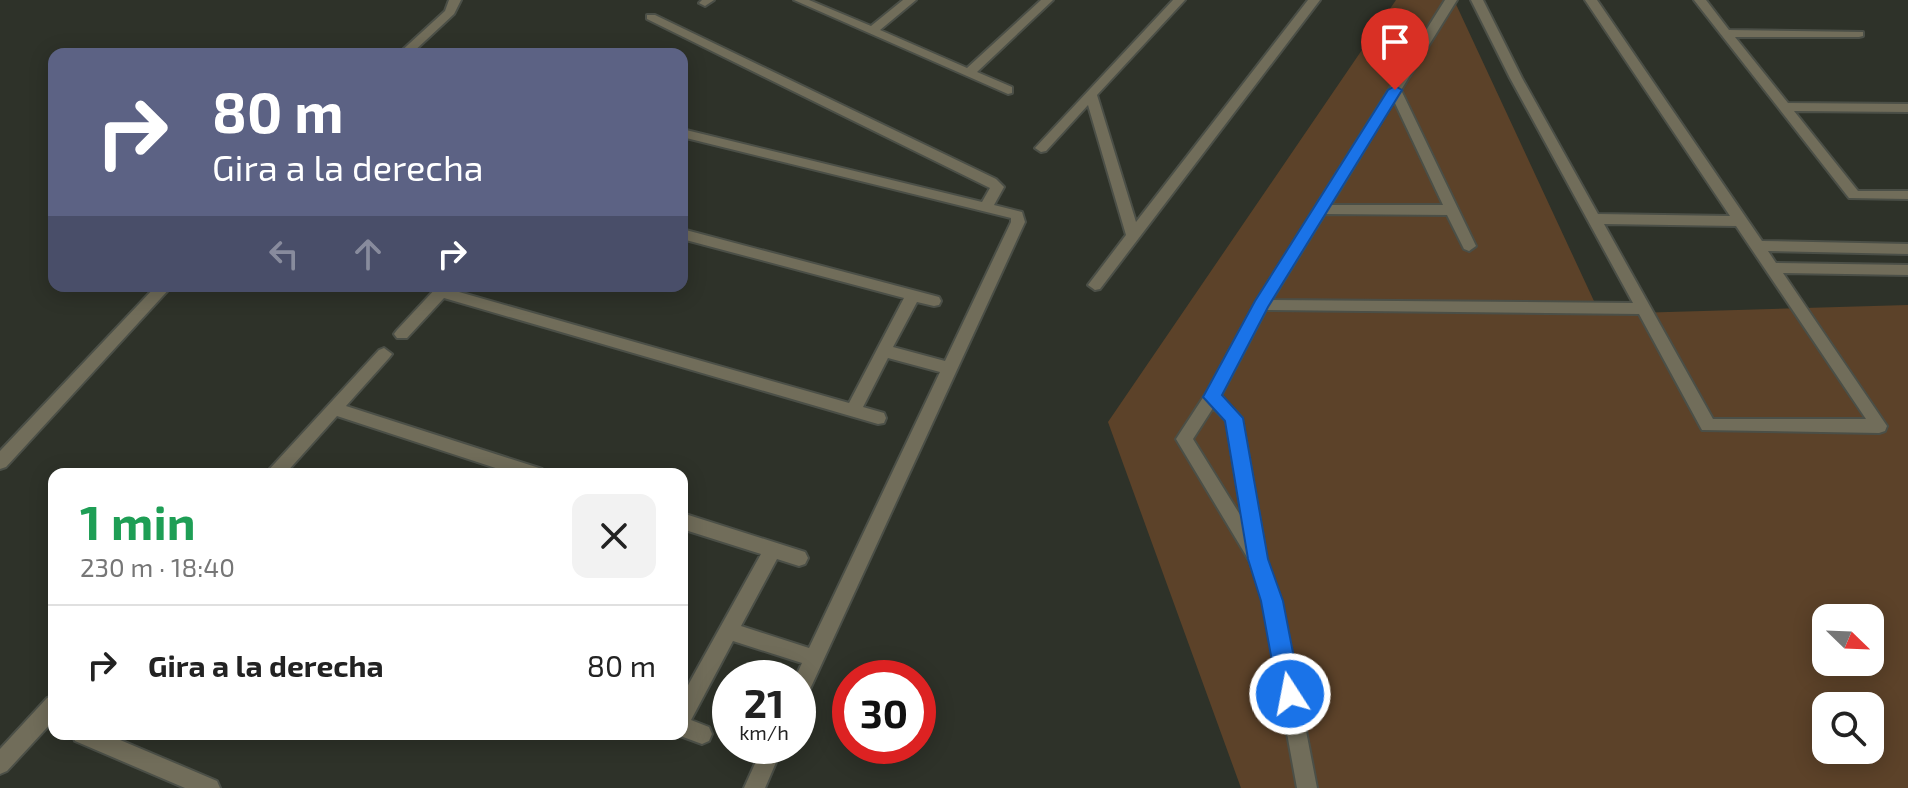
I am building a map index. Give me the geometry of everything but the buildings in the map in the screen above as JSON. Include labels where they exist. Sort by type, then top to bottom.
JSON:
[{"type":"street","points":[[411,48],[450,12],[455,0]]},
{"type":"street","points":[[800,0],[1008,90]]},
{"type":"street","points":[[872,31],[910,0]]},
{"type":"street","points":[[969,73],[1047,0]]},
{"type":"street","points":[[1041,148],[1179,0]]},
{"type":"street","points":[[1095,285],[1314,0]]},
{"type":"street","points":[[1258,559],[1184,439],[1212,397],[1261,305],[1451,0]]},
{"type":"street","points":[[1477,0],[1708,425],[1879,426],[1591,0]]},
{"type":"street","points":[[1700,0],[1854,195],[1908,195]]},
{"type":"street","points":[[651,17],[991,182],[997,187],[997,193],[987,205]]},
{"type":"street","points":[[1726,33],[1859,34]]},
{"type":"street","points":[[1395,90],[1469,246]]},
{"type":"street","points":[[1091,95],[1133,237]]},
{"type":"street","points":[[1785,107],[1908,108]]},
{"type":"street","points":[[688,134],[1010,210],[1017,215],[1018,222],[814,658],[728,631]]},
{"type":"street","points":[[1322,209],[1452,210]]},
{"type":"street","points":[[1594,219],[1738,221]]},
{"type":"street","points":[[688,236],[934,301]]},
{"type":"street","points":[[1755,246],[1908,249]]},
{"type":"street","points":[[1773,268],[1908,270]]},
{"type":"street","points":[[0,462],[159,292]]},
{"type":"street","points":[[402,334],[441,292]]},
{"type":"street","points":[[454,292],[878,418]]},
{"type":"street","points":[[853,410],[913,295]]},
{"type":"street","points":[[1261,305],[1644,309]]},
{"type":"street","points":[[885,351],[949,368]]},
{"type":"street","points":[[280,468],[384,354]]},
{"type":"street","points":[[1212,397],[1234,418],[1258,559],[1272,601],[1307,788]]},
{"type":"street","points":[[334,409],[517,468]]},
{"type":"street","points":[[688,523],[799,558]]},
{"type":"street","points":[[688,705],[772,550]]},
{"type":"street","points":[[0,764],[48,717]]},
{"type":"street","points":[[96,740],[210,788]]},
{"type":"street","points":[[754,788],[765,764]]},
{"type":"shaded area","points":[[1396,0],[1454,0],[1600,314],[1908,305],[1908,788],[1241,788],[1108,422]]},
{"type":"route","points":[[1290,694],[1272,601],[1258,559],[1234,418],[1212,397],[1261,305],[1395,90]]}]
